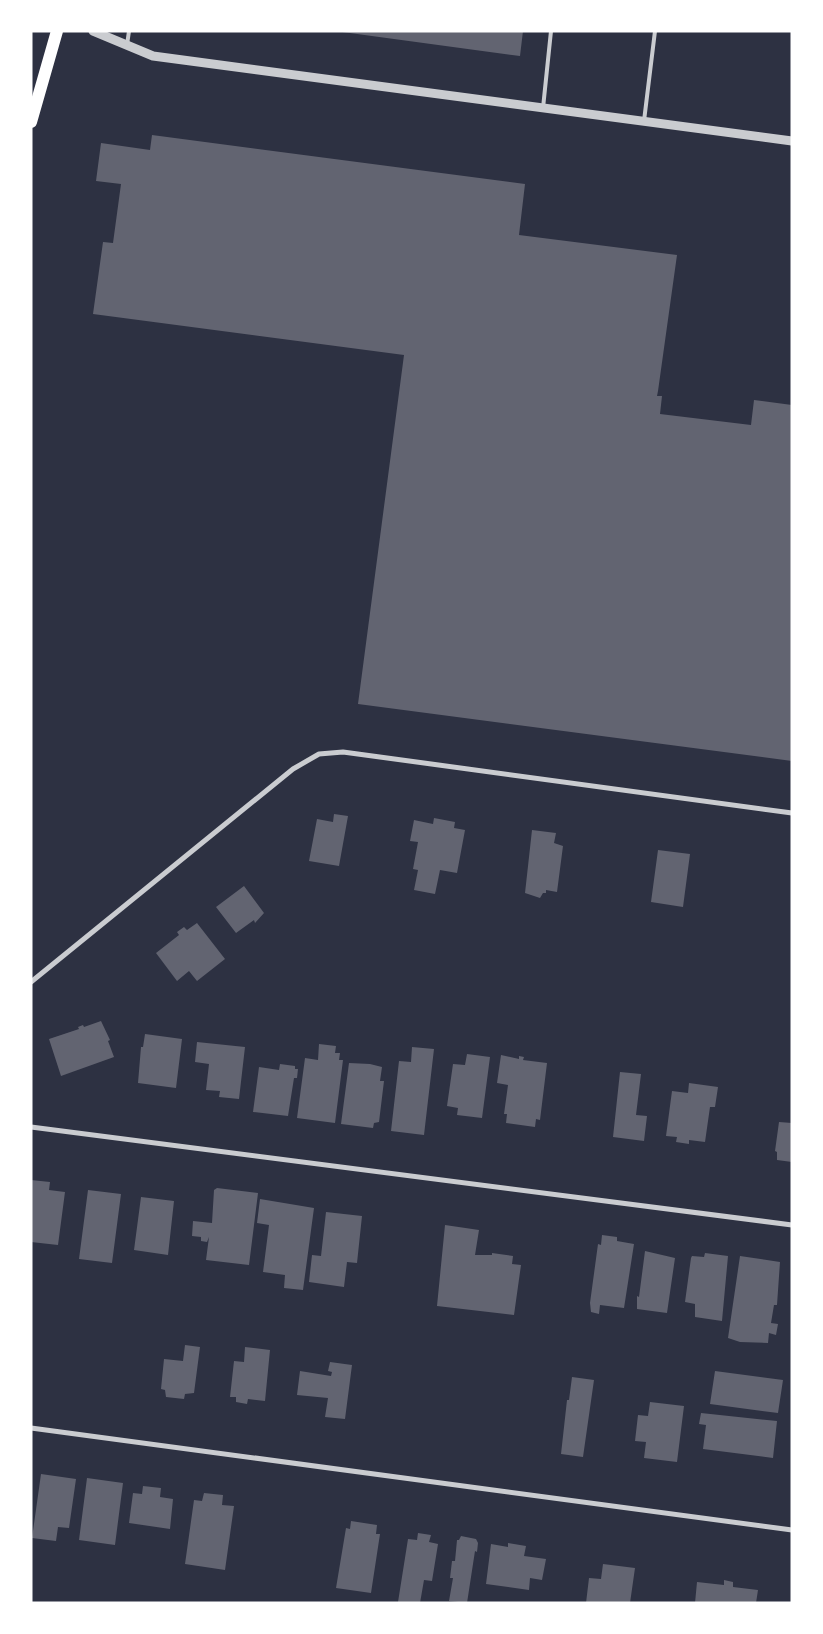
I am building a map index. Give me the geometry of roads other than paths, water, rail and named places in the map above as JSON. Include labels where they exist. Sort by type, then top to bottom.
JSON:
[{"type":"main road","points":[[31,122],[57,31]]},
{"type":"street","points":[[93,31],[152,56],[792,141]]},
{"type":"street","points":[[31,982],[293,769],[319,754],[343,752],[792,813]]},
{"type":"street","points":[[31,1127],[792,1225]]},
{"type":"street","points":[[31,1428],[792,1530]]},
{"type":"lane","points":[[127,45],[129,31]]},
{"type":"lane","points":[[543,108],[552,31]]},
{"type":"lane","points":[[644,122],[655,31]]}]
